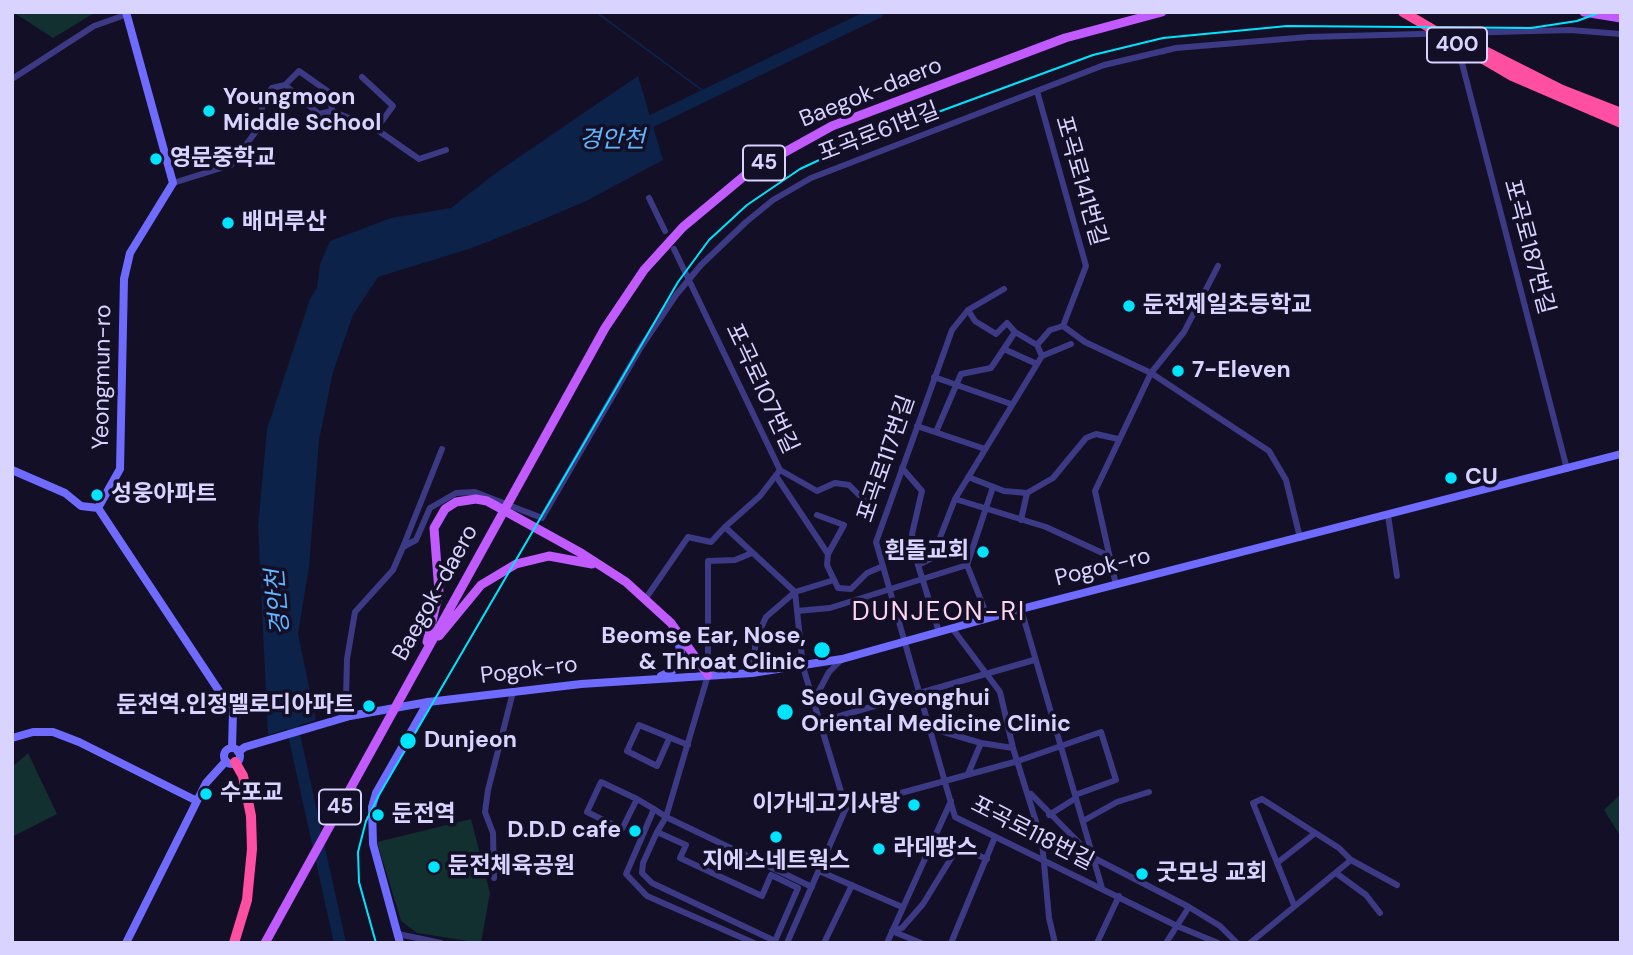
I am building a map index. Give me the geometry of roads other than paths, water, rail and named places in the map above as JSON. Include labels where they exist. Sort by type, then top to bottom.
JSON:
[{"type":"highway","name":"400","points":[[1404,12],[1514,72],[1621,123]]},
{"type":"highway","name":"400","points":[[1417,12],[1514,72],[1621,113]]},
{"type":"highway","points":[[233,756],[246,789],[252,849],[247,900],[234,943]]},
{"type":"main road","name":"Baegok-daero","points":[[265,943],[605,328],[644,270],[683,227],[749,172],[832,126],[1065,38],[1162,12]]},
{"type":"main road","points":[[1584,12],[1621,18]]},
{"type":"main road","points":[[423,657],[439,592],[434,528],[446,509],[456,502],[476,499],[487,502],[610,570],[646,598],[671,623],[708,675]]},
{"type":"main road","points":[[423,657],[481,585],[516,564],[549,556],[564,557],[610,570]]},
{"type":"street","points":[[12,79],[94,26],[125,14],[173,183],[231,165],[260,126],[263,99],[272,88],[285,85],[299,71],[330,93],[332,111]]},
{"type":"street","name":"포곡로61번길","points":[[349,716],[347,659],[352,619],[364,599],[393,570],[403,547],[416,540],[430,508],[456,493],[486,494],[542,518],[641,347],[689,278],[746,222],[773,200],[811,178],[1104,65],[1176,47],[1308,37],[1570,30],[1621,34]]},
{"type":"street","name":"포곡로187번길","points":[[1454,34],[1567,469]]},
{"type":"street","points":[[362,77],[393,106],[376,129]]},
{"type":"street","points":[[285,85],[319,114],[332,111],[376,129],[419,159],[446,150]]},
{"type":"street","name":"포곡로141번길","points":[[1037,91],[1086,265],[1063,326]]},
{"type":"street","name":"Yeongmun-ro","points":[[98,508],[120,469],[124,279],[130,253],[173,183]]},
{"type":"street","points":[[649,198],[665,231]]},
{"type":"street","name":"포곡로107번길","points":[[646,598],[688,537],[711,542],[752,505],[778,473],[674,249]]},
{"type":"street","points":[[1116,584],[1095,491],[1151,373],[1184,332],[1218,266]]},
{"type":"street","points":[[1004,289],[968,310],[975,321],[990,332],[996,334],[1007,323],[1015,332],[1037,345],[1042,356]]},
{"type":"street","name":"포곡로117번길","points":[[906,642],[876,542],[952,330],[968,310]]},
{"type":"street","points":[[1037,345],[1050,330],[1063,326],[1093,346],[1151,373],[1269,451],[1286,480],[1300,538]]},
{"type":"street","points":[[936,432],[961,374],[991,368],[1006,350],[1015,332]]},
{"type":"street","points":[[918,565],[932,558],[956,499],[1042,356],[1071,344]]},
{"type":"street","points":[[1006,350],[1037,364]]},
{"type":"street","points":[[934,377],[1011,404]]},
{"type":"street","points":[[917,426],[985,449]]},
{"type":"street","points":[[968,477],[1016,494],[1027,493],[1053,478],[1086,438],[1096,434],[1118,439]]},
{"type":"street","points":[[403,547],[442,449]]},
{"type":"street","name":"Pogok-ro","points":[[233,756],[254,744],[349,716],[428,702],[581,684],[752,673],[842,659],[1116,584],[1621,454]]},
{"type":"street","points":[[902,468],[922,491],[912,534],[918,565],[939,632]]},
{"type":"street","points":[[12,470],[65,493],[81,506],[98,508],[233,712],[233,756],[206,783],[126,943]]},
{"type":"street","points":[[778,473],[817,491],[835,483],[849,485],[864,500]]},
{"type":"street","points":[[778,473],[828,554]]},
{"type":"street","points":[[988,618],[967,565],[993,487]]},
{"type":"street","points":[[1021,520],[1027,493]]},
{"type":"street","points":[[956,499],[1021,520],[1109,556]]},
{"type":"street","points":[[817,515],[844,525],[828,554],[827,565],[838,588],[851,589],[867,573],[883,566]]},
{"type":"street","points":[[1388,515],[1397,576]]},
{"type":"street","points":[[725,527],[795,592],[803,667],[846,808],[787,943]]},
{"type":"street","points":[[657,832],[685,845],[680,858],[762,896],[771,875],[798,888],[775,941],[652,883],[642,873],[643,863],[657,832],[666,817],[708,675],[708,561],[735,560],[752,553]]},
{"type":"street","points":[[797,611],[830,608],[967,565]]},
{"type":"street","points":[[752,673],[761,627],[775,607],[795,592],[834,580]]},
{"type":"street","points":[[1021,609],[1102,888]]},
{"type":"street","points":[[655,680],[672,671],[678,662],[679,641],[671,623]]},
{"type":"street","points":[[952,628],[1000,692],[1045,861],[1049,918],[1055,943]]},
{"type":"street","name":"포곡로118번길","points":[[906,642],[955,817],[1177,926],[1218,943]]},
{"type":"street","points":[[813,702],[829,672],[842,659]]},
{"type":"street","points":[[819,722],[1034,660]]},
{"type":"street","points":[[494,878],[493,832],[485,812],[513,692]]},
{"type":"street","points":[[428,702],[376,793],[372,807],[373,844],[399,938],[441,943]]},
{"type":"street","points":[[669,739],[657,766],[626,751],[639,725],[688,745]]},
{"type":"street","points":[[930,728],[981,743],[1013,748]]},
{"type":"street","points":[[12,738],[33,732],[53,732],[79,742],[197,801]]},
{"type":"street","points":[[846,808],[1018,761],[1101,732],[1116,779],[1075,796],[1049,815]]},
{"type":"street","points":[[968,774],[981,743]]},
{"type":"street","points":[[636,799],[622,829],[587,812],[601,782],[636,799],[666,817],[812,887]]},
{"type":"street","points":[[1027,790],[1094,858],[1189,907],[1220,926],[1237,943]]},
{"type":"street","points":[[1083,821],[1117,802],[1149,792]]},
{"type":"street","points":[[1294,905],[1253,803],[1262,799],[1339,848],[1351,860],[1397,885]]},
{"type":"street","points":[[887,943],[951,801]]},
{"type":"street","points":[[654,809],[626,874],[647,896],[754,943]]},
{"type":"street","points":[[1278,863],[1314,834]]},
{"type":"street","points":[[951,943],[995,837]]},
{"type":"street","points":[[892,931],[902,928],[923,904],[958,847],[987,859]]},
{"type":"street","points":[[1250,943],[1351,860]]},
{"type":"street","points":[[819,871],[902,907]]},
{"type":"street","points":[[1336,873],[1366,895],[1380,913]]},
{"type":"street","points":[[824,943],[852,885]]},
{"type":"street","points":[[1097,943],[1119,897]]},
{"type":"street","points":[[1166,943],[1189,907]]},
{"type":"street","points":[[892,931],[920,943]]},
{"type":"water","name":"경안천","points":[[638,76],[663,160],[586,201],[537,222],[472,248],[378,277],[353,315],[333,372],[319,440],[309,567],[298,634],[316,720],[268,735],[258,526],[267,429],[310,299],[317,288],[320,264],[330,241],[391,218],[451,208],[497,172]]},
{"type":"waterway","points":[[596,12],[706,93]]},
{"type":"waterway","name":"경안천","points":[[637,128],[878,12]]},
{"type":"waterway","name":"경안천","points":[[291,721],[340,943]]},
{"type":"tram line","points":[[376,943],[359,882],[358,852],[366,821],[379,795],[678,282],[709,240],[747,205],[800,169],[862,140],[1093,55],[1163,38],[1287,26],[1531,28],[1577,21],[1601,12]]},
{"type":"place","name":"Youngmoon Middle School","points":[[209,111]]},
{"type":"place","name":"영문중학교","points":[[156,159]]},
{"type":"place","name":"배머루산","points":[[228,223]]},
{"type":"place","name":"둔전제일초등학교","points":[[1129,306]]},
{"type":"place","name":"7-Eleven","points":[[1178,371]]},
{"type":"place","name":"CU","points":[[1451,478]]},
{"type":"place","name":"성웅아파트","points":[[97,495]]},
{"type":"place","name":"흰돌교회","points":[[983,552]]},
{"type":"place","name":"Beomse Ear, Nose, & Throat Clinic","points":[[822,650]]},
{"type":"place","name":"둔전역.인정멜로디아파트","points":[[369,706]]},
{"type":"place","name":"Seoul Gyeonghui Oriental Medicine Clinic","points":[[785,712]]},
{"type":"place","name":"Dunjeon","points":[[408,741]]},
{"type":"place","name":"수포교","points":[[206,794]]},
{"type":"place","name":"이가네고기사랑","points":[[914,805]]},
{"type":"place","name":"둔전역","points":[[378,815]]},
{"type":"place","name":"D.D.D cafe","points":[[635,831]]},
{"type":"place","name":"지에스네트웍스","points":[[776,837]]},
{"type":"place","name":"라데팡스","points":[[879,849]]},
{"type":"place","name":"둔전체육공원","points":[[434,867]]},
{"type":"place","name":"굿모닝 교회","points":[[1142,874]]},
{"type":"district","name":"DUNJEON-RI","points":[[939,613]]}]
